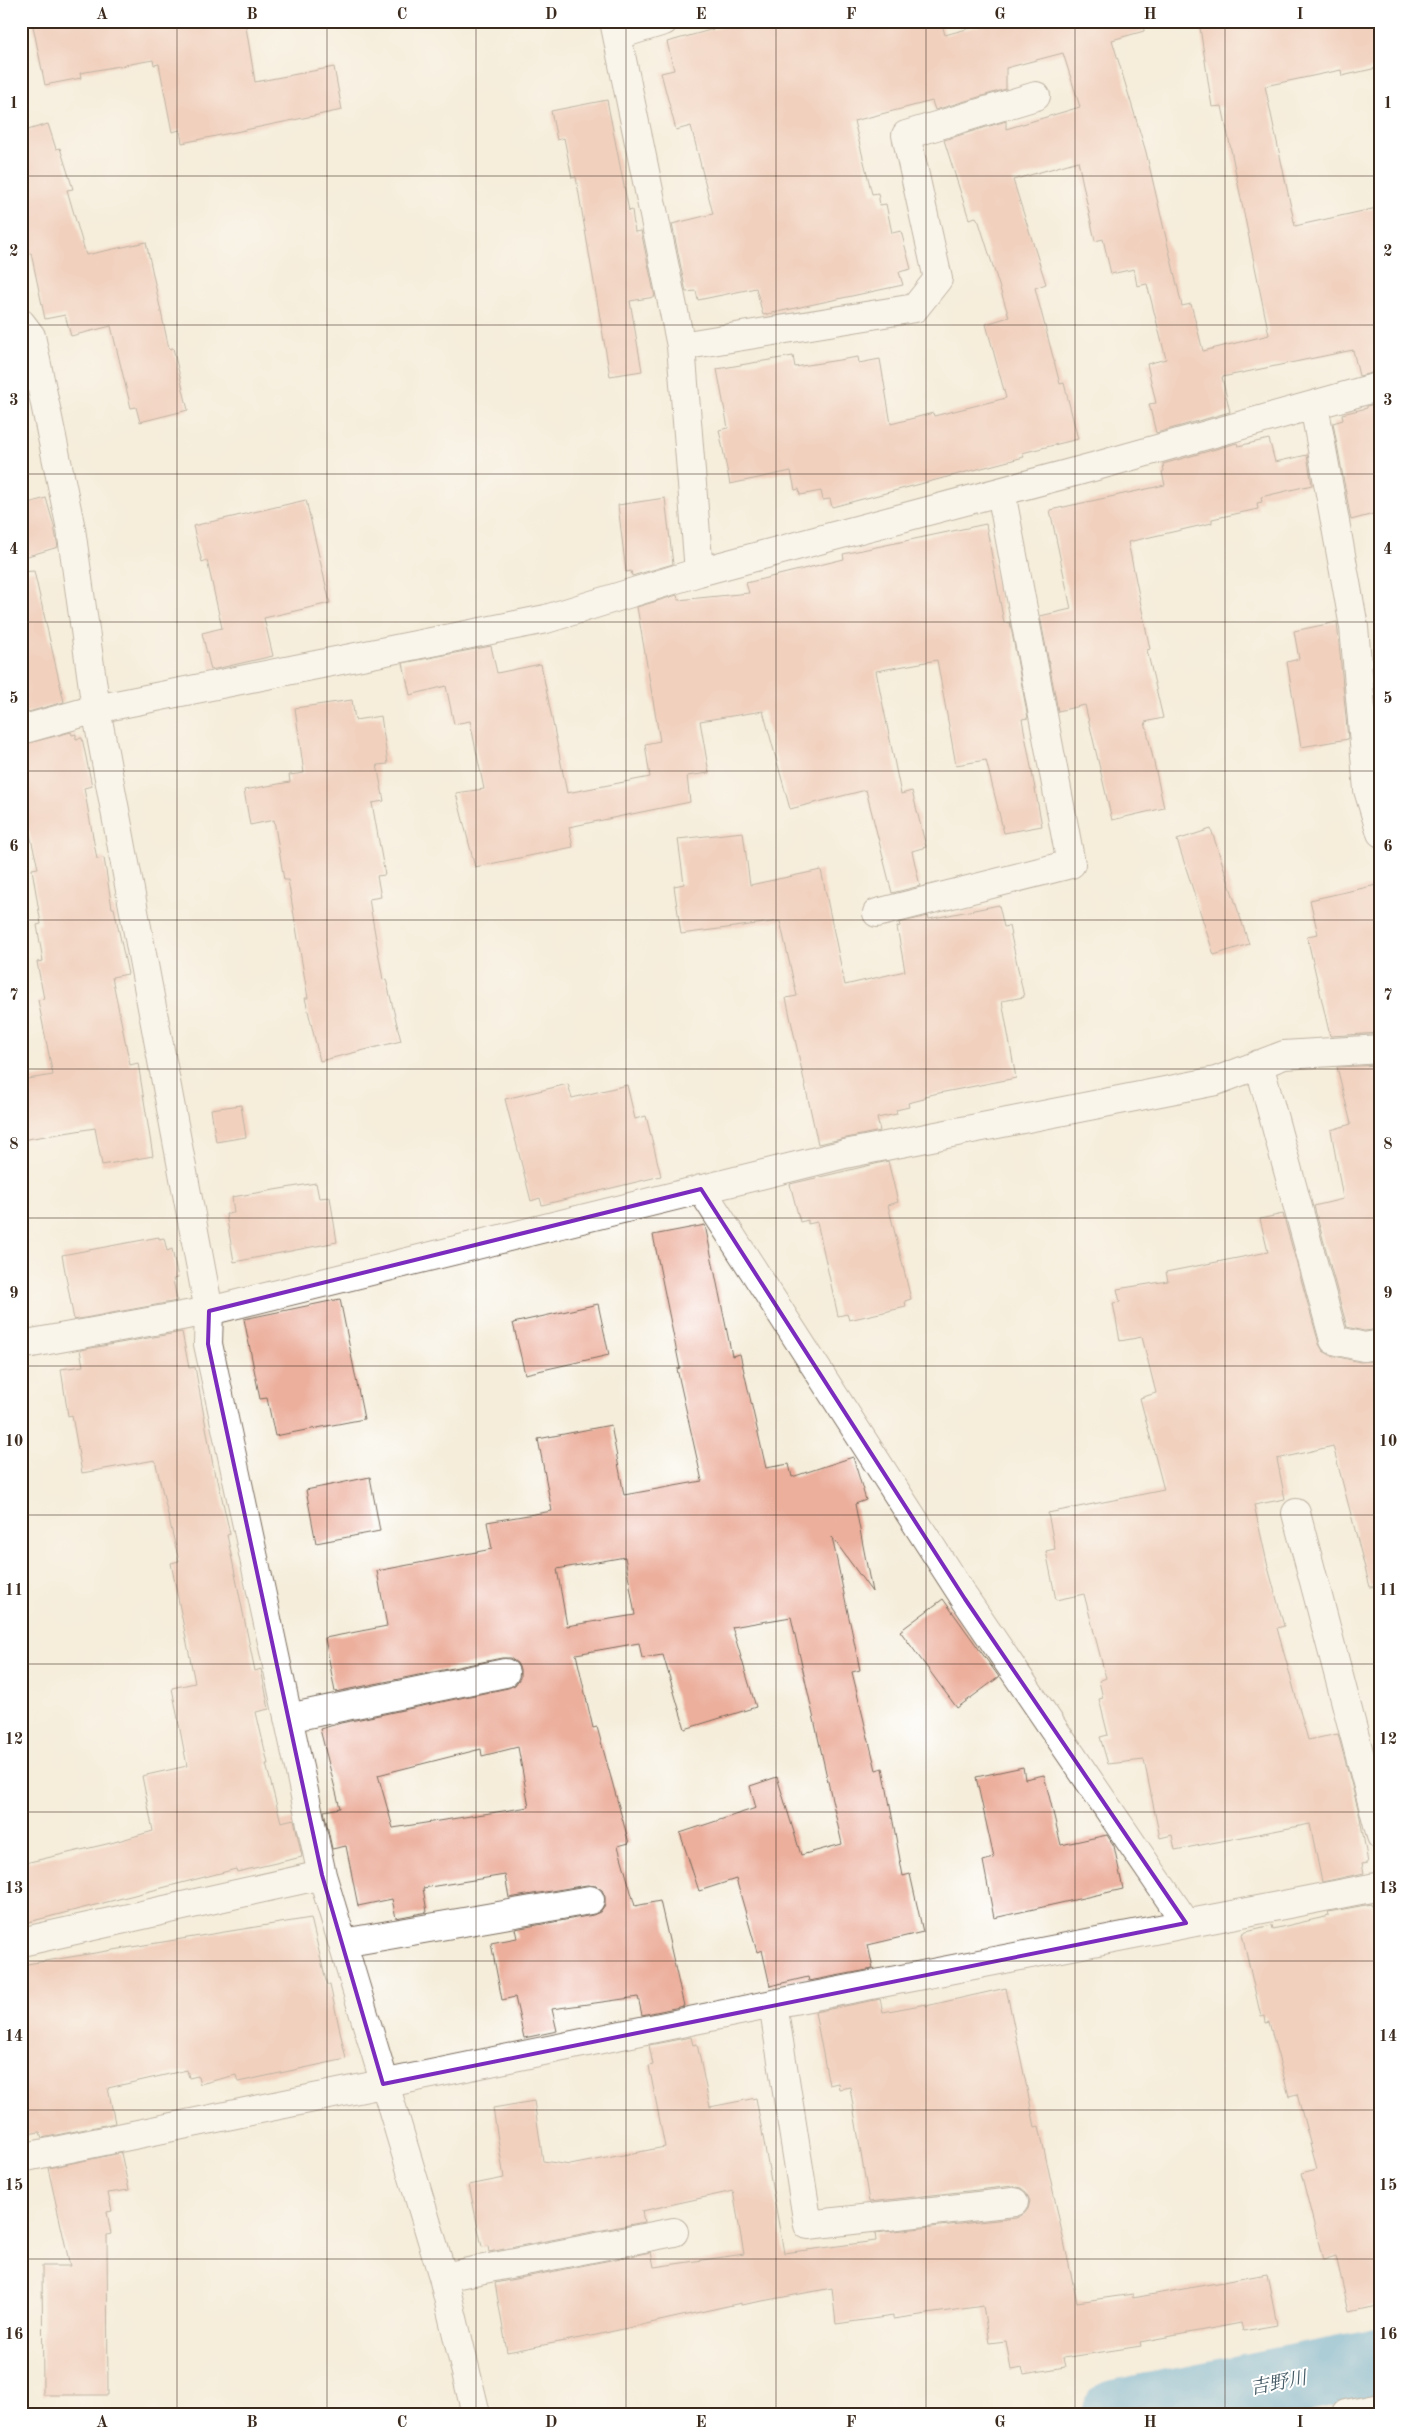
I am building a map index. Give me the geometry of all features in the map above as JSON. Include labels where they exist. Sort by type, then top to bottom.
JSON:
[{"type":"street","points":[[664,21],[616,28],[681,346],[699,572]]},
{"type":"street","points":[[681,346],[915,308],[938,279],[906,135],[1036,96]]},
{"type":"street","points":[[21,323],[30,336],[71,529],[96,709],[209,1311],[208,1344],[322,1875],[344,1943],[383,2084],[443,2277],[476,2414]]},
{"type":"street","points":[[21,730],[96,709],[546,619],[699,572],[1001,492],[1381,386]]},
{"type":"street","points":[[1314,405],[1354,627],[1368,790],[1381,832]]},
{"type":"street","points":[[876,913],[1071,864],[1001,492]]},
{"type":"street","points":[[21,1345],[209,1311],[845,1154],[1216,1080],[1284,1055],[1381,1049]]},
{"type":"street","points":[[1259,1064],[1334,1340],[1364,1347],[1381,1344]]},
{"type":"street","points":[[701,1190],[965,1599],[1186,1923]]},
{"type":"street","points":[[1296,1513],[1381,1836]]},
{"type":"street","points":[[288,1718],[505,1673]]},
{"type":"street","points":[[21,1942],[322,1875]]},
{"type":"street","points":[[21,2158],[773,2004],[1381,1886]]},
{"type":"street","points":[[344,1943],[590,1900]]},
{"type":"street","points":[[773,2004],[808,2225],[1014,2202]]},
{"type":"street","points":[[443,2277],[674,2232]]},
{"type":"street","points":[[1346,2414],[1381,2407]]},
{"type":"highlighted area","points":[[701,1189],[965,1599],[1186,1923],[383,2084],[322,1875],[208,1344],[209,1311]]},
{"type":"building","points":[[32,21],[245,21],[255,82],[334,67],[342,110],[182,143],[180,130],[172,132],[159,64],[154,65],[153,60],[80,73],[81,78],[45,85]]},
{"type":"building","points":[[743,21],[941,21],[945,35],[996,21],[1143,21],[1144,31],[1112,40],[1146,152],[1182,306],[1191,304],[1203,351],[1269,335],[1222,106],[1212,107],[1199,21],[1381,21],[1381,67],[1342,76],[1341,70],[1265,86],[1295,226],[1381,207],[1381,371],[1359,376],[1353,350],[1222,377],[1230,412],[1156,433],[1149,404],[1156,403],[1147,364],[1166,359],[1147,284],[1137,286],[1134,269],[1111,274],[1103,239],[1095,241],[1078,161],[1013,180],[1046,284],[1035,288],[1060,384],[1064,383],[1078,439],[1022,453],[1024,457],[832,507],[830,499],[823,500],[821,491],[800,495],[799,489],[795,490],[791,471],[730,484],[719,430],[728,428],[717,369],[793,356],[795,367],[858,357],[859,363],[880,359],[891,424],[933,413],[934,416],[1006,398],[986,324],[1009,317],[979,222],[976,217],[969,219],[944,140],[1006,121],[1006,129],[1080,107],[1063,53],[1006,68],[1006,89],[935,110],[932,101],[854,121],[872,194],[878,193],[880,205],[886,204],[892,233],[901,231],[911,269],[899,272],[903,285],[763,315],[756,288],[698,300],[696,291],[686,292],[672,224],[713,214],[691,126],[676,130],[661,73],[674,70],[667,42]]},
{"type":"building","points":[[607,100],[629,211],[632,210],[635,232],[641,231],[655,297],[630,301],[642,371],[610,376],[576,177],[572,178],[564,138],[557,140],[551,111]]},
{"type":"building","points":[[48,124],[56,149],[60,148],[73,189],[67,190],[86,255],[146,242],[169,349],[173,348],[188,410],[140,422],[136,407],[131,408],[111,326],[71,336],[65,315],[45,319],[31,253],[21,256],[21,132]]},
{"type":"building","points":[[1381,402],[1381,512],[1351,520],[1333,423],[1343,420],[1342,414],[1367,408],[1367,406]]},
{"type":"building","points":[[1269,439],[1275,462],[1307,455],[1312,485],[1261,497],[1262,502],[1257,503],[1258,509],[1212,519],[1212,523],[1128,542],[1150,649],[1147,650],[1163,718],[1145,722],[1164,808],[1112,820],[1085,705],[1058,711],[1040,616],[1071,609],[1050,510],[1165,485],[1162,472],[1164,471],[1163,464],[1237,443],[1238,446]]},
{"type":"building","points":[[46,498],[58,547],[21,558],[21,505]]},
{"type":"building","points":[[665,498],[673,564],[632,576],[631,571],[626,572],[618,505]]},
{"type":"building","points":[[306,500],[330,603],[264,618],[273,656],[211,670],[202,633],[222,628],[207,560],[202,562],[193,526]]},
{"type":"building","points":[[986,524],[1004,623],[1010,622],[1028,718],[1022,719],[1042,826],[1004,833],[986,760],[956,765],[937,660],[876,671],[901,794],[912,791],[926,847],[912,851],[920,886],[892,893],[866,790],[790,809],[763,711],[700,721],[709,773],[687,776],[690,802],[569,827],[573,847],[475,867],[456,793],[484,789],[470,721],[454,724],[446,686],[410,695],[403,663],[491,646],[497,673],[541,664],[567,793],[650,777],[645,744],[660,741],[637,607],[677,595],[678,600],[749,593],[746,583],[844,559],[843,554]]},
{"type":"building","points":[[34,571],[64,702],[21,714],[21,572]]},
{"type":"building","points":[[1337,622],[1348,739],[1301,747],[1287,662],[1299,659],[1294,631]]},
{"type":"building","points":[[352,700],[355,720],[381,716],[388,764],[377,765],[384,801],[372,803],[385,875],[377,876],[381,897],[369,899],[383,980],[386,979],[401,1041],[320,1061],[305,998],[308,998],[288,880],[284,880],[274,820],[250,825],[244,790],[290,782],[289,775],[304,773],[295,708]]},
{"type":"building","points":[[71,732],[72,735],[76,734],[76,739],[82,738],[92,786],[84,788],[97,859],[104,858],[112,908],[114,908],[128,974],[112,977],[130,1065],[138,1063],[153,1156],[102,1165],[95,1128],[21,1140],[21,1080],[53,1075],[38,1000],[44,999],[37,962],[43,961],[37,925],[41,924],[32,869],[38,868],[21,797],[21,745]]},
{"type":"building","points":[[1211,829],[1249,944],[1214,955],[1177,840]]},
{"type":"building","points":[[743,832],[750,885],[821,870],[845,985],[905,971],[897,927],[900,926],[899,923],[928,916],[929,919],[999,905],[1004,927],[1009,926],[1024,997],[1002,1001],[1016,1078],[924,1096],[924,1099],[908,1103],[909,1107],[896,1110],[897,1114],[877,1118],[880,1131],[818,1144],[786,998],[797,996],[780,921],[681,934],[674,886],[684,884],[678,839]]},
{"type":"building","points":[[1381,884],[1381,1033],[1330,1036],[1307,936],[1318,934],[1310,900]]},
{"type":"building","points":[[1381,1065],[1381,1329],[1364,1331],[1347,1327],[1314,1206],[1343,1199],[1331,1130],[1351,1124],[1337,1067]]},
{"type":"building","points":[[568,1084],[572,1098],[627,1085],[635,1119],[646,1116],[661,1176],[542,1205],[540,1198],[531,1201],[505,1099]]},
{"type":"building","points":[[241,1105],[246,1137],[216,1142],[211,1109]]},
{"type":"building","points":[[888,1161],[898,1202],[888,1205],[911,1299],[905,1301],[906,1307],[849,1320],[847,1314],[838,1316],[817,1222],[808,1224],[808,1220],[800,1222],[790,1184]]},
{"type":"building","points":[[316,1183],[319,1198],[330,1197],[337,1242],[234,1262],[226,1214],[234,1213],[232,1197]]},
{"type":"building","points":[[1283,1214],[1319,1344],[1323,1351],[1330,1355],[1360,1362],[1381,1360],[1381,1586],[1370,1587],[1333,1446],[1277,1459],[1285,1499],[1254,1505],[1284,1626],[1277,1628],[1308,1740],[1338,1734],[1359,1812],[1368,1863],[1362,1864],[1364,1873],[1322,1882],[1310,1824],[1175,1850],[1172,1835],[1160,1838],[1144,1760],[1108,1764],[1100,1737],[1108,1735],[1099,1699],[1103,1698],[1099,1681],[1106,1678],[1084,1594],[1056,1600],[1046,1551],[1055,1549],[1048,1513],[1164,1490],[1140,1398],[1156,1393],[1142,1337],[1120,1341],[1113,1303],[1120,1302],[1117,1289],[1168,1281],[1166,1272],[1268,1252],[1260,1219]]},
{"type":"building","points":[[705,1225],[732,1356],[740,1354],[766,1468],[789,1464],[792,1477],[853,1457],[866,1500],[855,1504],[872,1592],[832,1537],[860,1670],[852,1672],[876,1770],[883,1768],[903,1876],[910,1874],[923,1932],[868,1945],[873,1969],[809,1981],[808,1977],[770,1986],[762,1950],[757,1952],[736,1879],[699,1891],[680,1833],[756,1808],[750,1786],[777,1777],[801,1855],[842,1844],[791,1617],[732,1627],[756,1707],[685,1729],[663,1655],[642,1658],[639,1643],[576,1654],[593,1728],[597,1727],[629,1843],[618,1846],[635,1906],[660,1901],[684,2006],[642,2015],[638,1997],[552,2009],[557,2031],[524,2038],[515,1997],[502,2000],[491,1943],[517,1938],[515,1929],[593,1915],[600,1912],[605,1905],[605,1897],[602,1890],[596,1886],[587,1885],[509,1898],[505,1875],[423,1888],[427,1912],[396,1918],[392,1899],[358,1906],[346,1846],[332,1849],[324,1811],[340,1808],[320,1729],[508,1688],[515,1685],[520,1678],[520,1669],[517,1663],[510,1658],[502,1658],[335,1692],[325,1638],[387,1626],[377,1571],[492,1549],[487,1522],[552,1511],[538,1439],[611,1425],[624,1495],[702,1481],[677,1369],[680,1368],[653,1235]],"holes":[[[625,1557],[635,1615],[567,1626],[557,1569]],[[518,1747],[529,1807],[393,1828],[378,1775],[481,1749],[482,1756]]]},
{"type":"building","points":[[159,1237],[159,1239],[164,1238],[167,1251],[172,1249],[178,1278],[173,1279],[177,1301],[74,1320],[62,1255]]},
{"type":"building","points":[[340,1299],[364,1419],[275,1436],[267,1398],[260,1399],[244,1319]]},
{"type":"building","points":[[598,1304],[609,1355],[525,1374],[513,1323]]},
{"type":"building","points":[[182,1332],[189,1368],[195,1367],[215,1476],[217,1476],[230,1534],[227,1535],[255,1671],[261,1669],[269,1709],[256,1712],[268,1764],[266,1764],[281,1822],[294,1819],[302,1857],[237,1872],[236,1869],[21,1924],[21,1864],[153,1831],[142,1776],[187,1766],[172,1688],[195,1683],[171,1563],[179,1561],[155,1460],[82,1473],[72,1415],[68,1416],[61,1369],[83,1366],[80,1350]]},
{"type":"building","points":[[370,1477],[380,1531],[316,1543],[306,1490]]},
{"type":"building","points":[[943,1599],[999,1677],[957,1708],[900,1631]]},
{"type":"building","points":[[1023,1767],[1025,1779],[1044,1775],[1061,1845],[1107,1835],[1114,1846],[1123,1889],[994,1918],[983,1861],[994,1858],[976,1777]]},
{"type":"building","points":[[1371,1904],[1381,1949],[1381,2305],[1349,2312],[1336,2256],[1323,2260],[1301,2173],[1317,2169],[1297,2094],[1289,2096],[1269,2022],[1266,2023],[1265,2016],[1261,2017],[1242,1934],[1246,1931],[1272,1925],[1273,1929],[1329,1916],[1328,1912]]},
{"type":"building","points":[[311,1918],[327,1985],[330,1985],[346,2059],[238,2082],[236,2075],[200,2084],[198,2076],[189,2078],[187,2070],[108,2088],[115,2123],[42,2138],[40,2132],[21,2135],[21,1965]]},
{"type":"building","points":[[1006,1988],[1035,2127],[1039,2126],[1077,2302],[1133,2294],[1133,2298],[1267,2274],[1277,2325],[1243,2331],[1241,2323],[1140,2342],[1141,2346],[1063,2358],[1065,2367],[1024,2374],[1022,2368],[1011,2370],[1006,2341],[989,2343],[983,2306],[893,2319],[893,2316],[836,2324],[832,2288],[741,2305],[741,2303],[596,2335],[507,2352],[495,2283],[651,2252],[654,2267],[744,2254],[733,2191],[642,2211],[644,2222],[489,2252],[488,2246],[482,2247],[469,2185],[504,2178],[493,2108],[534,2101],[543,2161],[570,2165],[665,2147],[649,2066],[653,2065],[649,2045],[691,2037],[693,2045],[697,2044],[710,2107],[756,2098],[784,2253],[876,2241],[875,2233],[1016,2218],[1024,2214],[1028,2209],[1030,2201],[1026,2192],[1021,2188],[1013,2186],[869,2202],[850,2087],[839,2089],[838,2083],[829,2085],[815,2012],[880,1999],[883,2012],[926,2004],[926,2006]]},
{"type":"building","points":[[121,2153],[129,2190],[108,2193],[112,2211],[107,2212],[111,2234],[107,2235],[108,2395],[43,2395],[42,2266],[70,2266],[48,2168]]},
{"type":"waterway","name":"吉野川","points":[[1116,2414],[1381,2362]]}]
